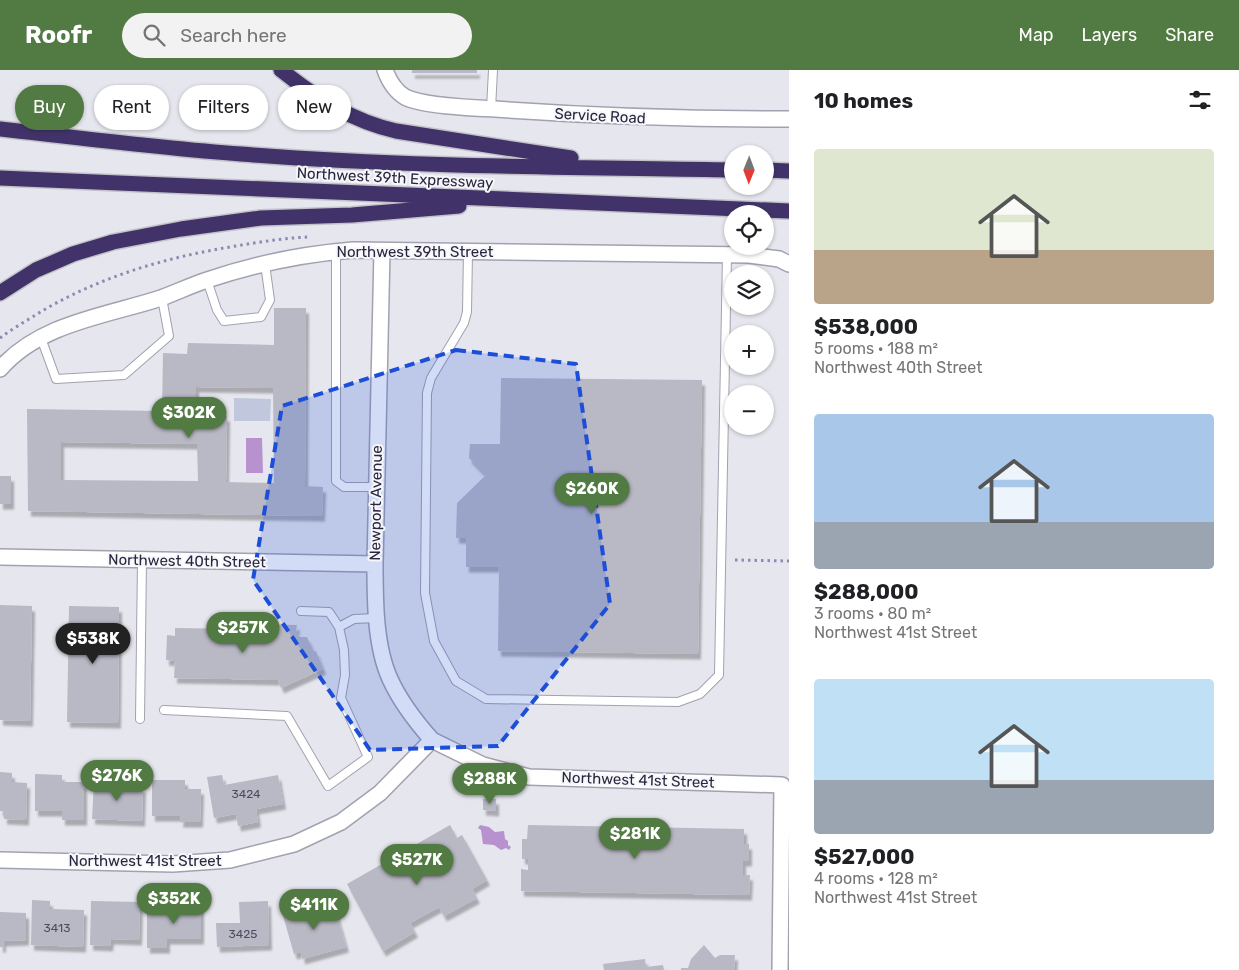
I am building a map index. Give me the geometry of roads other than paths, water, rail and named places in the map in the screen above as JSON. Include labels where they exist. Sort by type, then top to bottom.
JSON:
[{"type":"highway","points":[[281,70],[309,92],[335,108],[386,129],[632,168]]},
{"type":"highway","name":"Northwest 39th Expressway","points":[[0,128],[122,144],[242,154],[406,163],[724,170]]},
{"type":"highway","points":[[774,170],[789,171]]},
{"type":"highway","name":"Northwest 39th Expressway","points":[[0,178],[789,211]]},
{"type":"highway","points":[[0,293],[36,270],[73,254],[113,242],[181,229],[260,218],[352,216],[518,201]]},
{"type":"street","name":"Service Road","points":[[385,70],[398,92],[412,100],[422,102],[491,109],[641,118],[789,119]]},
{"type":"street","name":"Northwest 39th Street","points":[[1,368],[24,348],[41,338],[84,320],[162,298],[207,280],[265,264],[336,251],[724,255]]},
{"type":"street","name":"Newport Avenue","points":[[382,251],[375,607],[382,654],[390,679],[415,721],[432,740]]},
{"type":"street","name":"Northwest 39th Street","points":[[727,255],[765,256],[779,259],[789,264]]},
{"type":"street","name":"Northwest 40th Street","points":[[0,557],[375,564]]},
{"type":"street","name":"Northwest 41st Street","points":[[0,860],[182,863],[230,860],[294,844],[341,822],[370,801],[432,740],[483,766],[529,777],[782,785],[780,970]]},
{"type":"lane","points":[[491,109],[493,70]]},
{"type":"lane","points":[[336,251],[336,481],[344,487],[377,487]]},
{"type":"lane","points":[[468,252],[467,312],[464,323],[431,378],[427,393],[425,593],[434,641],[456,681],[486,699],[678,702],[700,694],[719,675],[727,255]]},
{"type":"lane","points":[[207,280],[217,310],[224,321],[260,317],[270,300],[265,264]]},
{"type":"lane","points":[[41,338],[56,379],[124,375],[169,336],[162,298]]},
{"type":"lane","points":[[140,719],[142,560]]},
{"type":"lane","points":[[164,710],[287,716],[328,786],[368,757],[341,698],[345,675],[344,650],[339,627],[329,612],[301,611]]},
{"type":"lane","points":[[339,627],[354,619],[377,618]]}]
